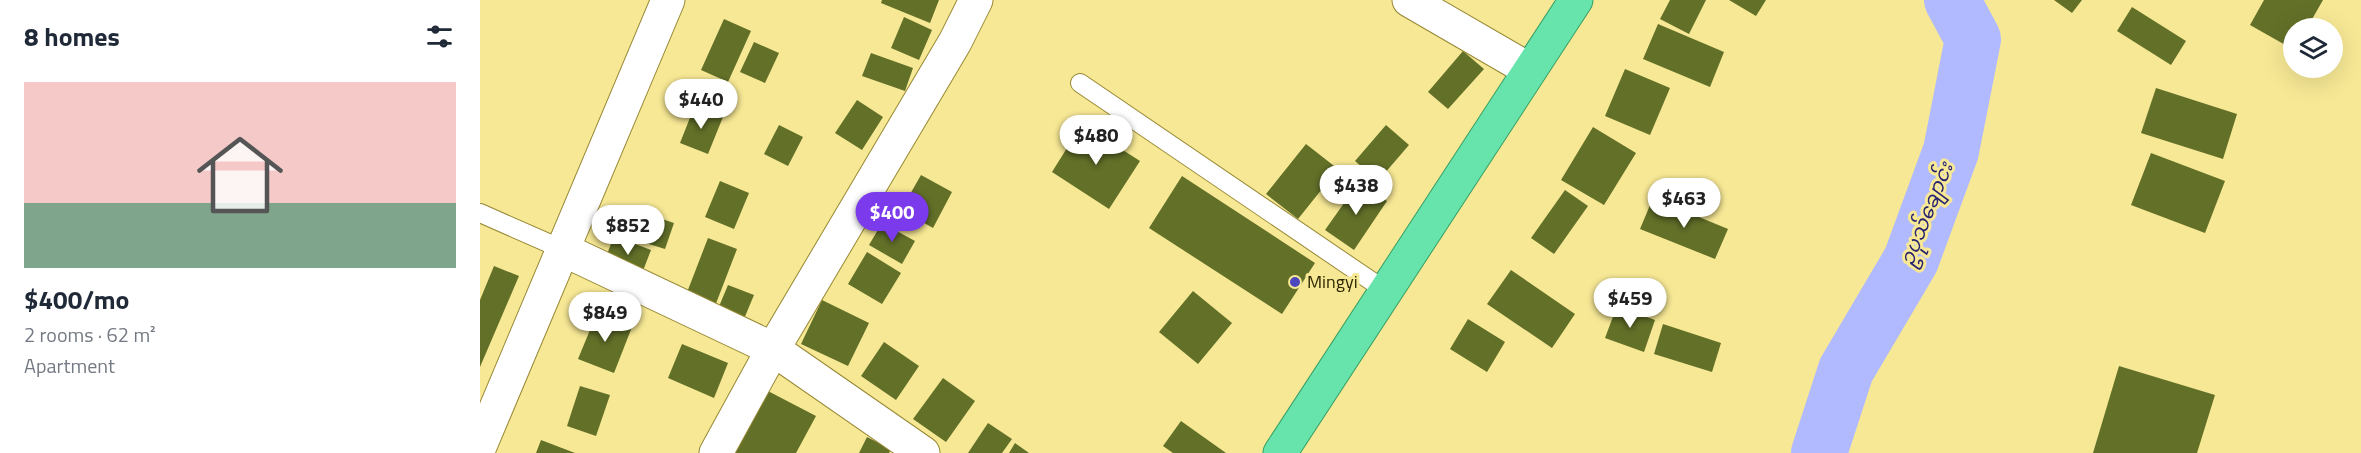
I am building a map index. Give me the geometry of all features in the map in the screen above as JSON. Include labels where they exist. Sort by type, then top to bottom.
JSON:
[{"type":"highway","points":[[1280,453],[1528,69],[1576,0]]},
{"type":"street","points":[[480,446],[668,0]]},
{"type":"street","points":[[716,453],[773,349],[955,42],[976,0]]},
{"type":"street","points":[[1409,0],[1528,69]]},
{"type":"street","points":[[564,249],[773,349],[923,453]]},
{"type":"lane","points":[[1080,83],[1386,291]]},
{"type":"lane","points":[[480,213],[564,249]]},
{"type":"building","points":[[882,0],[939,0],[930,23],[881,3]]},
{"type":"building","points":[[1670,0],[1706,0],[1689,34],[1660,19]]},
{"type":"building","points":[[1729,0],[1766,0],[1756,16]]},
{"type":"building","points":[[2054,0],[2082,0],[2072,13]]},
{"type":"building","points":[[2264,0],[2323,0],[2313,18],[2283,18],[2283,44],[2250,25]]},
{"type":"building","points":[[2132,7],[2186,41],[2171,65],[2117,31]]},
{"type":"building","points":[[904,17],[932,30],[919,60],[891,48]]},
{"type":"building","points":[[724,19],[751,31],[728,82],[701,70]]},
{"type":"building","points":[[1658,24],[1724,52],[1710,87],[1643,59]]},
{"type":"building","points":[[754,42],[779,53],[765,83],[740,72]]},
{"type":"building","points":[[1463,51],[1484,69],[1448,109],[1428,92]]},
{"type":"building","points":[[871,53],[913,68],[905,91],[862,76]]},
{"type":"building","points":[[1625,69],[1670,88],[1650,135],[1605,116]]},
{"type":"building","points":[[2156,88],[2237,114],[2223,159],[2141,133]]},
{"type":"building","points":[[857,100],[883,117],[862,150],[835,133]]},
{"type":"building","points":[[695,105],[723,117],[708,154],[680,143]]},
{"type":"building","points":[[1082,124],[1140,161],[1109,209],[1052,172]]},
{"type":"building","points":[[779,125],[803,137],[788,166],[764,154]]},
{"type":"building","points":[[1386,125],[1409,145],[1378,181],[1355,161]]},
{"type":"building","points":[[1593,127],[1636,153],[1604,205],[1561,180]]},
{"type":"building","points":[[1306,144],[1338,169],[1298,219],[1266,194]]},
{"type":"building","points":[[2151,153],[2225,181],[2205,233],[2131,205]]},
{"type":"building","points":[[921,175],[952,192],[933,228],[901,210]]},
{"type":"building","points":[[1182,176],[1315,263],[1282,314],[1149,228]]},
{"type":"building","points":[[720,181],[749,193],[734,229],[705,217]]},
{"type":"building","points":[[1359,182],[1387,201],[1354,250],[1325,230]]},
{"type":"building","points":[[1565,190],[1588,206],[1554,254],[1531,238]]},
{"type":"building","points":[[1653,198],[1728,229],[1715,259],[1640,229]]},
{"type":"building","points":[[632,209],[674,223],[665,249],[623,236]]},
{"type":"building","points":[[882,223],[915,241],[902,264],[869,245]]},
{"type":"building","points":[[614,236],[651,250],[641,276],[604,262]]},
{"type":"building","points":[[708,238],[737,249],[715,306],[686,295]]},
{"type":"building","points":[[867,252],[901,273],[882,304],[848,284]]},
{"type":"building","points":[[494,266],[519,276],[480,367],[480,300]]},
{"type":"building","points":[[1511,270],[1575,314],[1552,348],[1487,304]]},
{"type":"building","points":[[728,285],[754,295],[741,326],[715,316]]},
{"type":"building","points":[[1193,291],[1232,323],[1198,364],[1159,332]]},
{"type":"building","points":[[822,300],[869,323],[848,366],[801,344]]},
{"type":"building","points":[[1617,306],[1655,320],[1644,352],[1605,338]]},
{"type":"building","points":[[597,313],[632,327],[614,373],[578,359]]},
{"type":"building","points":[[1468,319],[1505,342],[1487,372],[1450,349]]},
{"type":"building","points":[[1663,324],[1721,343],[1712,372],[1654,354]]},
{"type":"building","points":[[884,342],[919,366],[896,400],[861,376]]},
{"type":"building","points":[[682,344],[728,363],[714,398],[668,378]]},
{"type":"building","points":[[2119,366],[2215,395],[2197,453],[2093,453]]},
{"type":"building","points":[[943,378],[975,401],[946,442],[913,419]]},
{"type":"building","points":[[580,386],[610,395],[596,436],[567,426]]},
{"type":"building","points":[[766,390],[816,416],[796,453],[732,453]]},
{"type":"building","points":[[1181,421],[1226,453],[1173,453],[1163,446]]},
{"type":"building","points":[[988,423],[1012,439],[1002,453],[968,453]]},
{"type":"building","points":[[867,437],[891,449],[889,453],[859,453]]},
{"type":"building","points":[[541,440],[575,453],[536,453]]},
{"type":"building","points":[[1015,443],[1029,453],[1009,453]]},
{"type":"waterway","name":"ဥပုသ်ချောင်း","points":[[1819,453],[1846,370],[1911,260],[1951,151],[1973,39],[1952,0]]},
{"type":"place","name":"Mingyi","points":[[1295,282]]}]
